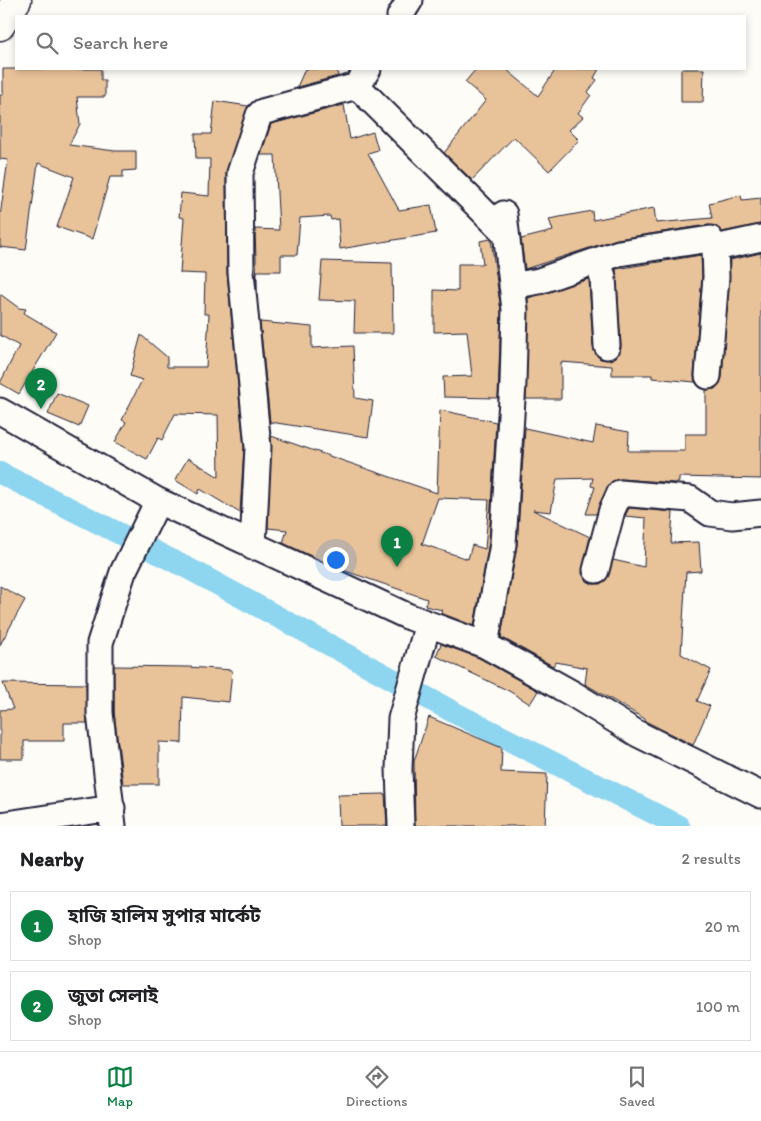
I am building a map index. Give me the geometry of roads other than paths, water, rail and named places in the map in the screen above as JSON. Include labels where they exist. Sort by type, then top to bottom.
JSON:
[{"type":"street","points":[[0,26],[17,0]]},
{"type":"street","points":[[401,15],[410,0]]},
{"type":"street","points":[[253,547],[258,447],[242,272],[240,173],[262,112],[363,77],[505,224],[515,310],[514,383],[504,544],[485,645]]},
{"type":"street","points":[[715,248],[761,238]]},
{"type":"street","points":[[512,286],[539,281],[619,253],[710,239],[715,248],[716,277],[708,376]]},
{"type":"street","points":[[598,261],[604,285],[606,346]]},
{"type":"street","points":[[0,410],[158,501],[253,547],[428,624],[485,645],[573,694],[638,734],[761,795]]},
{"type":"street","points":[[596,570],[612,510],[620,492],[690,499],[710,513],[732,516],[761,514]]},
{"type":"street","points":[[0,825],[112,817],[100,713],[100,643],[123,572],[158,501]]},
{"type":"street","points":[[402,826],[399,769],[401,719],[428,624]]},
{"type":"waterway","points":[[0,473],[195,572],[457,714],[679,826]]},
{"type":"place","name":"জুতা সেলাই","points":[[41,409]]},
{"type":"place","name":"হাজি হালিম সুপার মার্কেট","points":[[397,567]]}]
